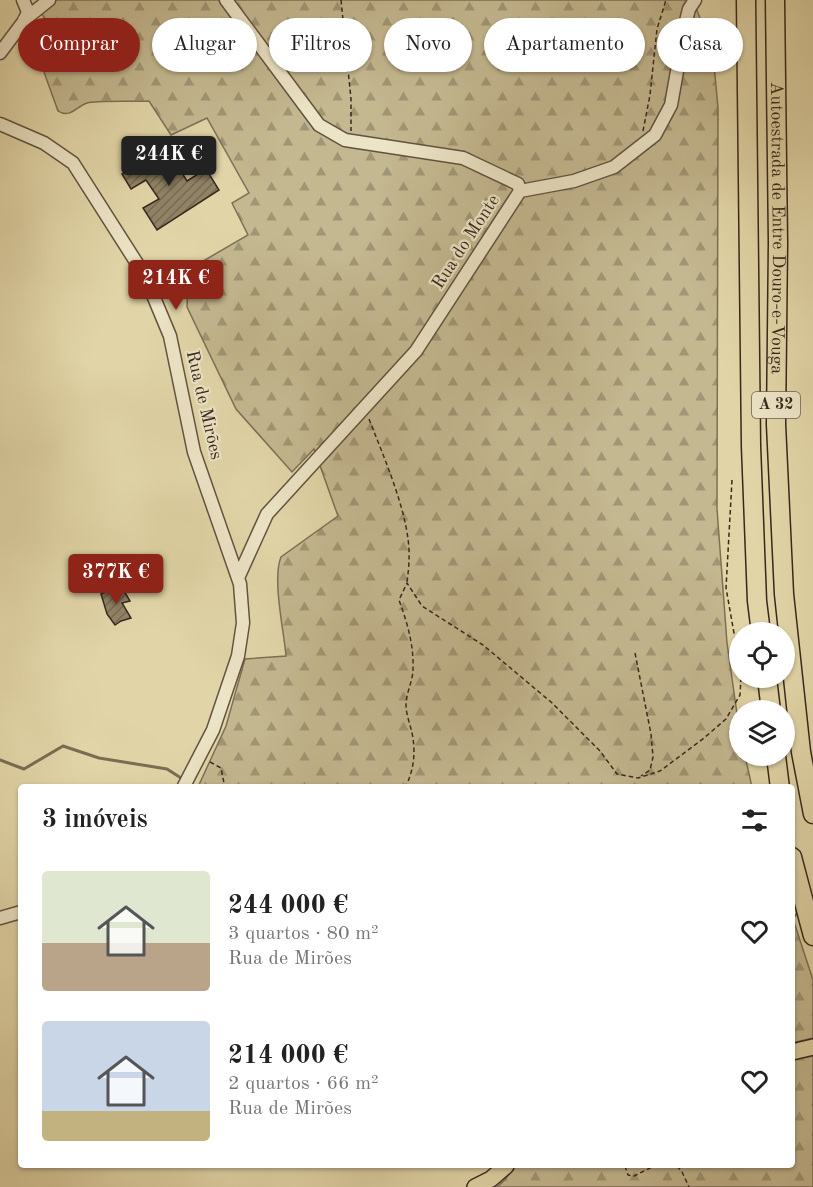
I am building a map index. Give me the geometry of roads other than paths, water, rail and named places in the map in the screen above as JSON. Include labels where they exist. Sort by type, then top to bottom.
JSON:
[{"type":"highway","name":"Autoestrada de Entre Douro-e-Vouga","points":[[746,0],[751,446],[760,622]]},
{"type":"highway","name":"Autoestrada de Entre Douro-e-Vouga","points":[[775,0],[778,243],[776,424],[784,594],[801,752],[812,811]]},
{"type":"highway","points":[[777,766],[780,784]]},
{"type":"highway","points":[[795,868],[813,936]]},
{"type":"main road","points":[[795,1051],[813,1047]]},
{"type":"main road","points":[[475,1187],[491,1179],[504,1168]]},
{"type":"street","points":[[23,0],[28,12],[25,18]]},
{"type":"street","points":[[28,18],[49,0]]},
{"type":"street","name":"Rua do Monte","points":[[226,0],[319,125],[351,141],[463,158],[519,184],[520,191],[416,351],[267,514],[238,578]]},
{"type":"street","points":[[520,191],[574,181],[614,167],[655,135],[671,105],[686,21],[689,9],[695,0]]},
{"type":"street","points":[[0,53],[18,29]]},
{"type":"street","name":"Rua de Mirões","points":[[0,124],[44,143],[73,163],[145,276],[170,336],[194,452],[240,584],[243,623],[238,656],[213,730],[185,784]]},
{"type":"street","points":[[0,918],[18,913]]},
{"type":"waterway","points":[[0,760],[24,769],[63,746],[99,758],[167,769],[181,778]]},
{"type":"waterway","points":[[795,915],[801,912]]}]
